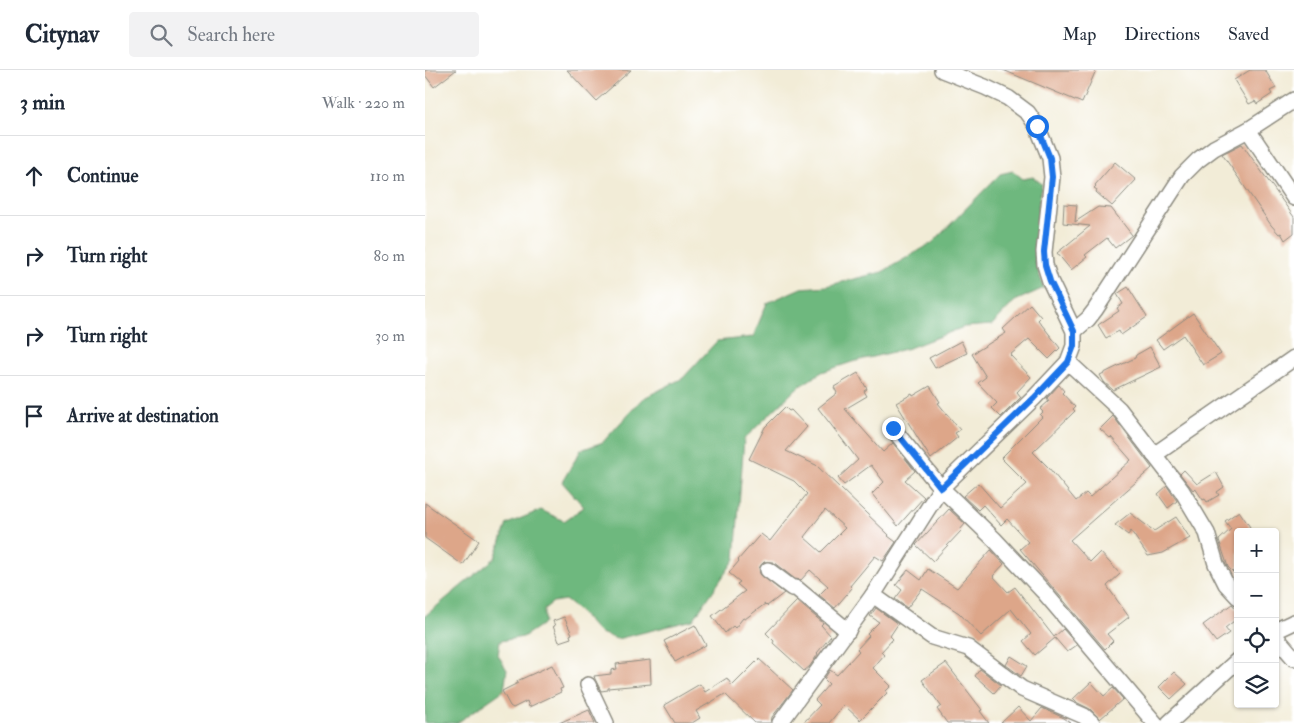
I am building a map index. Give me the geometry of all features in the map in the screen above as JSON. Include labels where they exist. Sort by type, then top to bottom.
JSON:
[{"type":"street","points":[[781,723],[873,595],[941,488],[1034,398],[1068,362],[1074,346],[1074,331],[1050,281],[1045,265],[1044,252],[1052,177],[1050,158],[1037,126],[1027,113],[1008,98],[942,70]]},
{"type":"street","points":[[1074,331],[1095,310],[1182,176],[1198,160],[1214,148],[1248,130],[1294,100]]},
{"type":"street","points":[[1248,130],[1294,198]]},
{"type":"street","points":[[1154,455],[1294,358]]},
{"type":"street","points":[[1068,362],[1119,409],[1182,491],[1207,533],[1215,564],[1226,584],[1234,593]]},
{"type":"street","points":[[893,428],[941,488],[994,539],[1043,591],[1155,723]]},
{"type":"street","points":[[769,570],[792,588],[796,588],[848,631]]},
{"type":"street","points":[[873,595],[932,637],[968,648],[1022,689],[1085,716],[1092,723]]},
{"type":"street","points":[[1279,629],[1294,622]]},
{"type":"street","points":[[1279,641],[1294,658]]},
{"type":"street","points":[[1169,723],[1235,663]]},
{"type":"street","points":[[588,685],[605,723]]},
{"type":"green space","points":[[1013,171],[1023,179],[1033,177],[1042,184],[1038,208],[1035,262],[1044,288],[1015,301],[992,325],[964,327],[909,348],[852,362],[822,372],[797,388],[744,439],[735,559],[693,620],[617,639],[598,632],[579,611],[565,600],[553,602],[544,609],[544,623],[523,637],[500,641],[498,655],[507,670],[504,690],[457,723],[425,723],[425,616],[495,558],[507,524],[541,510],[564,521],[584,507],[562,482],[581,450],[603,442],[642,399],[683,378],[717,341],[753,337],[767,303],[801,288],[826,286],[882,272],[932,243],[1000,174]]},
{"type":"building","points":[[425,70],[456,70],[434,87],[425,75]]},
{"type":"building","points":[[567,70],[631,70],[596,101]]},
{"type":"building","points":[[1003,70],[1096,70],[1082,103]]},
{"type":"building","points":[[1250,70],[1265,70],[1276,88],[1270,91],[1272,94],[1257,104],[1255,101],[1249,104],[1234,80]]},
{"type":"building","points":[[1242,144],[1294,217],[1294,233],[1285,240],[1281,233],[1279,234],[1271,225],[1222,154]]},
{"type":"building","points":[[1115,162],[1136,180],[1112,206],[1094,188]]},
{"type":"building","points":[[1064,204],[1077,205],[1075,222],[1098,207],[1111,208],[1132,235],[1115,248],[1107,238],[1085,255],[1087,257],[1071,270],[1057,253],[1090,226],[1063,223]]},
{"type":"building","points":[[1128,287],[1147,317],[1121,335],[1119,331],[1106,338],[1098,325],[1119,311],[1117,308],[1123,304],[1117,294]]},
{"type":"building","points":[[1030,304],[1041,317],[1038,320],[1060,348],[1049,359],[1029,339],[1010,355],[1031,377],[1017,392],[1021,397],[1001,417],[992,408],[997,403],[978,383],[986,377],[972,354],[1006,333],[1003,329]]},
{"type":"building","points":[[1193,313],[1221,354],[1203,365],[1183,335],[1163,349],[1156,340]]},
{"type":"building","points":[[961,341],[967,353],[935,368],[929,358]]},
{"type":"building","points":[[1150,347],[1161,367],[1113,390],[1104,382],[1100,375],[1135,358],[1136,355]]},
{"type":"building","points":[[858,373],[867,389],[864,391],[867,396],[845,409],[883,452],[893,443],[915,471],[905,480],[924,497],[898,526],[872,494],[884,482],[871,465],[844,485],[838,478],[858,460],[818,408],[837,393],[834,387]]},
{"type":"building","points":[[1059,385],[1064,391],[1062,393],[1075,407],[1073,409],[1075,411],[1033,452],[1076,501],[1086,493],[1090,497],[1131,460],[1111,437],[1100,429],[1113,416],[1152,468],[1070,540],[1090,562],[1100,552],[1120,574],[1107,586],[1129,617],[1107,634],[1113,641],[1105,649],[1020,549],[1028,542],[1007,519],[1001,525],[983,505],[978,510],[963,496],[978,483],[1000,508],[1027,484],[1001,458],[1042,417],[1040,415],[1043,412],[1040,409],[1049,401],[1047,398]]},
{"type":"building","points":[[930,386],[940,402],[938,403],[960,430],[955,433],[958,437],[931,459],[896,403]]},
{"type":"building","points":[[785,407],[789,411],[791,410],[807,427],[786,451],[816,465],[896,542],[883,561],[875,556],[850,586],[852,588],[835,608],[819,595],[828,586],[810,570],[801,580],[795,579],[773,562],[764,562],[759,568],[760,574],[784,593],[767,606],[765,604],[745,619],[743,618],[735,628],[733,626],[725,633],[712,616],[745,591],[737,584],[740,582],[729,573],[761,534],[770,541],[807,494],[794,481],[749,459],[765,427]],"holes":[[[825,510],[845,528],[821,552],[804,537]]]},
{"type":"building","points":[[1184,470],[1197,484],[1216,472],[1224,487],[1217,492],[1219,495],[1207,502],[1205,499],[1203,500],[1195,488],[1193,490],[1180,474]]},
{"type":"building","points":[[1167,486],[1177,501],[1168,508],[1158,494]]},
{"type":"building","points":[[425,503],[479,541],[463,565],[425,538]]},
{"type":"building","points":[[949,509],[965,524],[961,531],[933,561],[916,545]]},
{"type":"building","points":[[1239,511],[1250,527],[1234,528],[1234,573],[1228,567],[1219,540],[1231,529],[1225,521]]},
{"type":"building","points":[[1130,513],[1154,531],[1176,517],[1190,538],[1163,553],[1148,556],[1131,531],[1128,535],[1115,525]]},
{"type":"building","points":[[991,550],[1004,564],[993,576],[1008,592],[1015,587],[1054,637],[1063,629],[1077,645],[1067,652],[1055,638],[1035,655],[1023,641],[1031,634],[1011,609],[981,636],[959,613],[922,589],[907,608],[895,599],[902,590],[896,585],[908,570],[921,580],[928,569],[957,588]]},
{"type":"building","points":[[797,601],[823,623],[821,625],[831,636],[817,653],[810,666],[804,671],[773,643],[774,641],[766,633]]},
{"type":"building","points":[[1232,604],[1234,606],[1234,621],[1225,628],[1229,633],[1216,642],[1203,625]]},
{"type":"building","points":[[876,608],[898,624],[890,636],[893,639],[881,652],[884,655],[873,668],[891,686],[886,691],[887,693],[860,720],[844,705],[829,723],[803,723],[820,705],[815,700],[829,684],[824,679],[830,670],[837,675],[859,651],[857,649],[869,636],[867,634],[879,622],[870,616]]},
{"type":"building","points":[[564,617],[572,634],[570,635],[571,638],[559,642],[553,621]]},
{"type":"building","points":[[695,625],[706,645],[675,662],[664,641]]},
{"type":"building","points":[[1011,656],[1027,666],[1021,676],[1006,665]]},
{"type":"building","points":[[759,659],[793,690],[772,717],[771,723],[755,723],[725,694],[696,711],[700,718],[692,723],[675,723],[664,705],[700,684],[705,692],[727,678],[732,686]]},
{"type":"building","points":[[650,660],[651,684],[608,688],[608,690],[601,691],[594,676],[611,674],[611,670],[617,669],[616,664]]},
{"type":"building","points":[[946,663],[982,710],[980,711],[989,723],[947,723],[937,709],[941,706],[922,680]]},
{"type":"building","points":[[552,665],[563,688],[560,689],[561,692],[529,707],[527,701],[513,708],[510,706],[502,691],[518,683],[517,681]]},
{"type":"building","points":[[980,669],[1001,685],[994,693],[975,676]]},
{"type":"building","points":[[1174,672],[1187,684],[1171,699],[1159,687]]},
{"type":"building","points":[[1091,682],[1104,696],[1113,688],[1123,699],[1100,719],[1090,709],[1073,699]]},
{"type":"building","points":[[1018,707],[1031,721],[1042,708],[1071,723],[1001,723]]},
{"type":"building","points":[[589,710],[595,723],[559,723]]},
{"type":"route","points":[[893,428],[941,488],[1034,398],[1068,362],[1074,346],[1074,331],[1050,281],[1045,265],[1044,252],[1052,177],[1050,158],[1037,126]]}]
